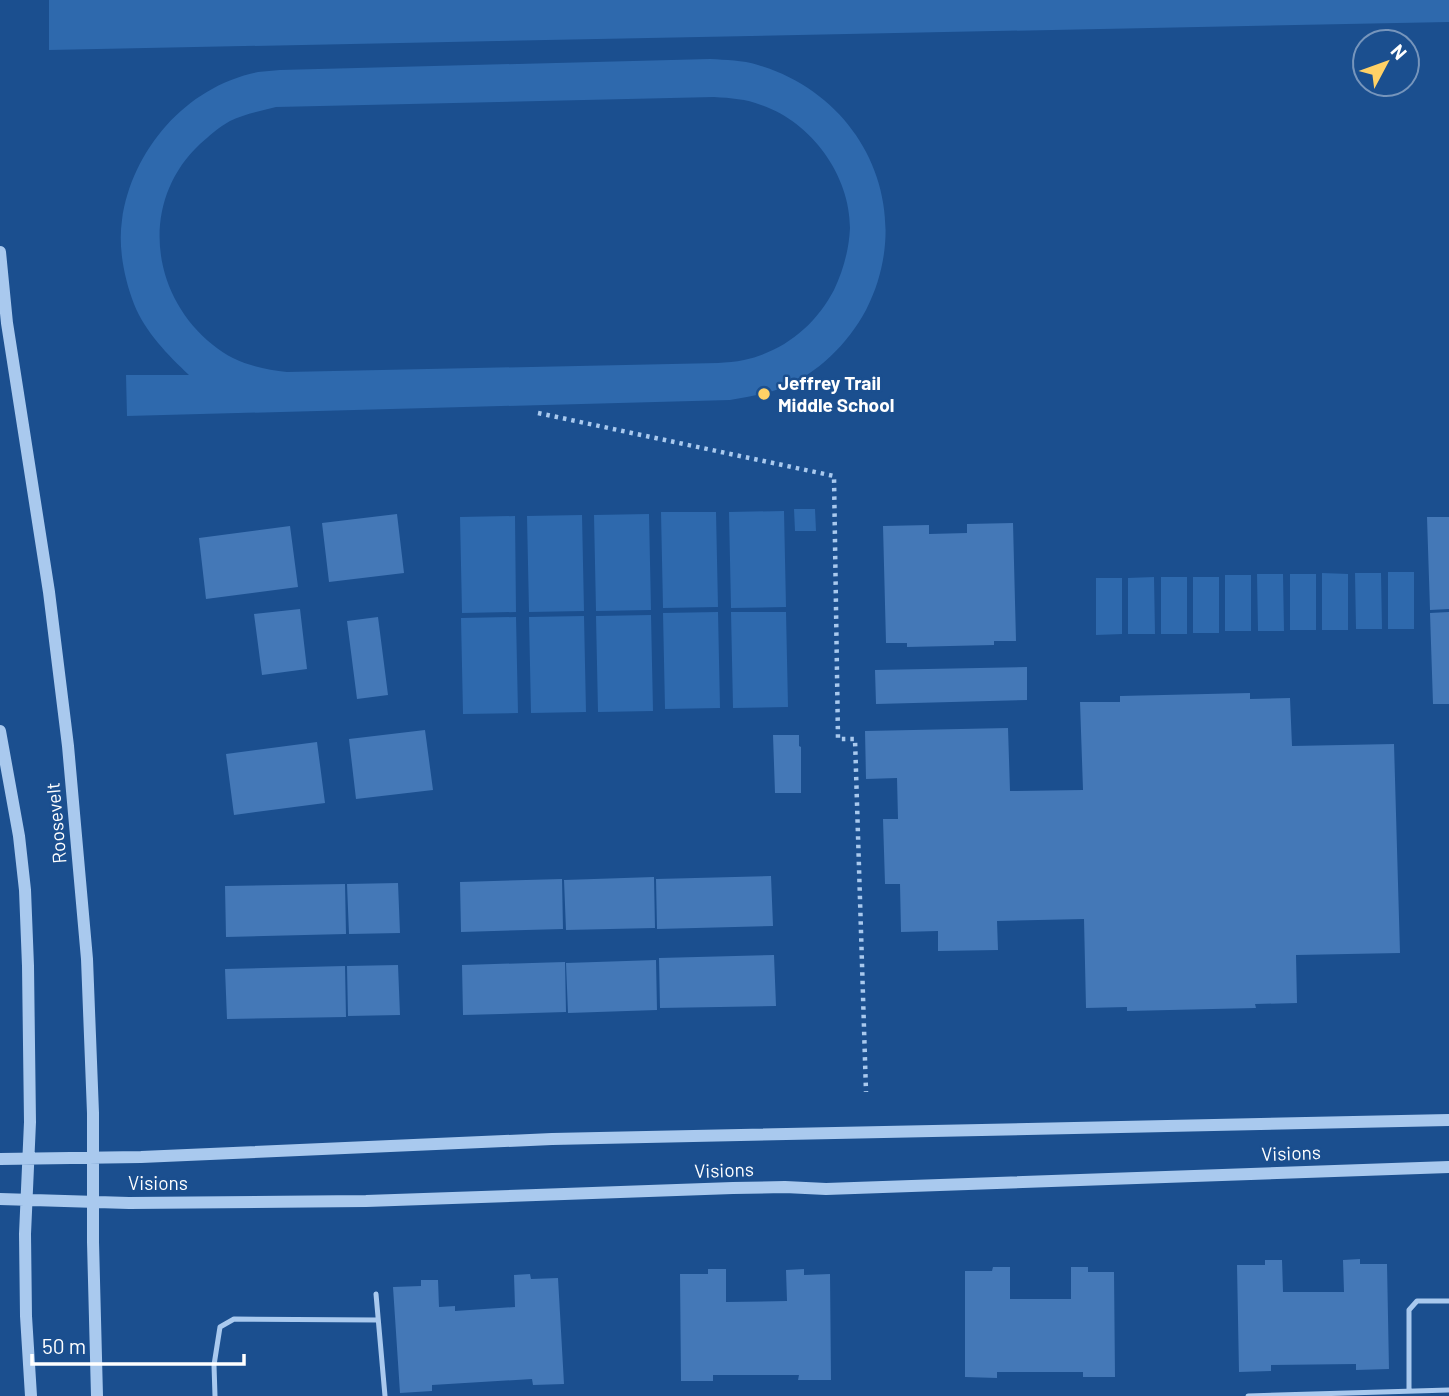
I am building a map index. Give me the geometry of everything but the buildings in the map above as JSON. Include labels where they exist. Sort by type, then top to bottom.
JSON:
[{"type":"street","name":"Roosevelt","points":[[0,252],[8,323],[49,592],[68,746],[87,959],[93,1113],[97,1396]]},
{"type":"street","name":"Roosevelt","points":[[0,731],[19,836],[25,890],[30,1158],[25,1234],[31,1396]]},
{"type":"street","name":"Visions","points":[[0,1159],[141,1157],[552,1139],[1449,1120]]},
{"type":"street","name":"Visions","points":[[0,1199],[129,1203],[366,1201],[733,1188],[853,1188],[1449,1167]]},
{"type":"lane","points":[[376,1294],[385,1396]]},
{"type":"lane","points":[[1409,1391],[1409,1310],[1417,1301],[1449,1301]]},
{"type":"lane","points":[[215,1396],[214,1365],[220,1327],[234,1319],[378,1320]]},
{"type":"lane","points":[[1248,1396],[1449,1390]]},
{"type":"path","points":[[538,413],[834,476],[838,739],[855,739],[866,1092]]},
{"type":"shaded area","points":[[49,0],[1449,0],[1449,22],[49,50]]},
{"type":"shaded area","points":[[710,59],[758,65],[795,80],[827,102],[852,130],[871,162],[882,197],[886,234],[880,272],[866,310],[841,346],[807,375],[776,390],[730,400],[127,416],[126,375],[189,375],[165,351],[144,324],[127,284],[121,252],[121,230],[128,194],[137,169],[167,125],[186,106],[232,79],[280,70]],"holes":[[[720,97],[755,103],[779,113],[811,137],[835,170],[848,208],[850,228],[847,252],[834,290],[808,326],[785,343],[759,356],[718,363],[277,371],[239,361],[213,345],[192,324],[176,301],[165,274],[160,247],[161,219],[167,192],[180,167],[200,144],[226,123],[246,115],[276,107]]]},
{"type":"shaded area","points":[[794,509],[815,509],[816,531],[795,531]]},
{"type":"shaded area","points":[[784,511],[786,607],[731,608],[729,512]]},
{"type":"shaded area","points":[[661,512],[716,512],[718,607],[663,608]]},
{"type":"shaded area","points":[[649,514],[651,610],[596,611],[594,515]]},
{"type":"shaded area","points":[[582,515],[584,611],[529,612],[527,516]]},
{"type":"shaded area","points":[[515,516],[516,612],[462,613],[460,517]]},
{"type":"shaded area","points":[[1388,572],[1414,572],[1414,629],[1388,629]]},
{"type":"shaded area","points":[[1322,573],[1348,574],[1348,630],[1322,630]]},
{"type":"shaded area","points":[[1355,573],[1381,573],[1382,629],[1356,629]]},
{"type":"shaded area","points":[[1257,574],[1283,574],[1284,631],[1258,631]]},
{"type":"shaded area","points":[[1290,574],[1316,574],[1316,630],[1290,630]]},
{"type":"shaded area","points":[[1225,575],[1251,575],[1251,631],[1225,631]]},
{"type":"shaded area","points":[[1154,577],[1155,634],[1128,634],[1128,578]]},
{"type":"shaded area","points":[[1161,577],[1187,577],[1187,634],[1161,634]]},
{"type":"shaded area","points":[[1193,577],[1219,577],[1219,633],[1193,633]]},
{"type":"shaded area","points":[[1096,578],[1122,578],[1122,634],[1096,635]]},
{"type":"shaded area","points":[[718,612],[720,708],[665,709],[663,613]]},
{"type":"shaded area","points":[[731,612],[786,612],[788,707],[733,708]]},
{"type":"shaded area","points":[[651,615],[653,711],[598,712],[596,616]]},
{"type":"shaded area","points":[[584,616],[586,712],[531,713],[529,617]]},
{"type":"shaded area","points":[[516,617],[518,713],[463,714],[461,618]]},
{"type":"place","name":"Jeffrey Trail Middle School","points":[[764,394]]}]
